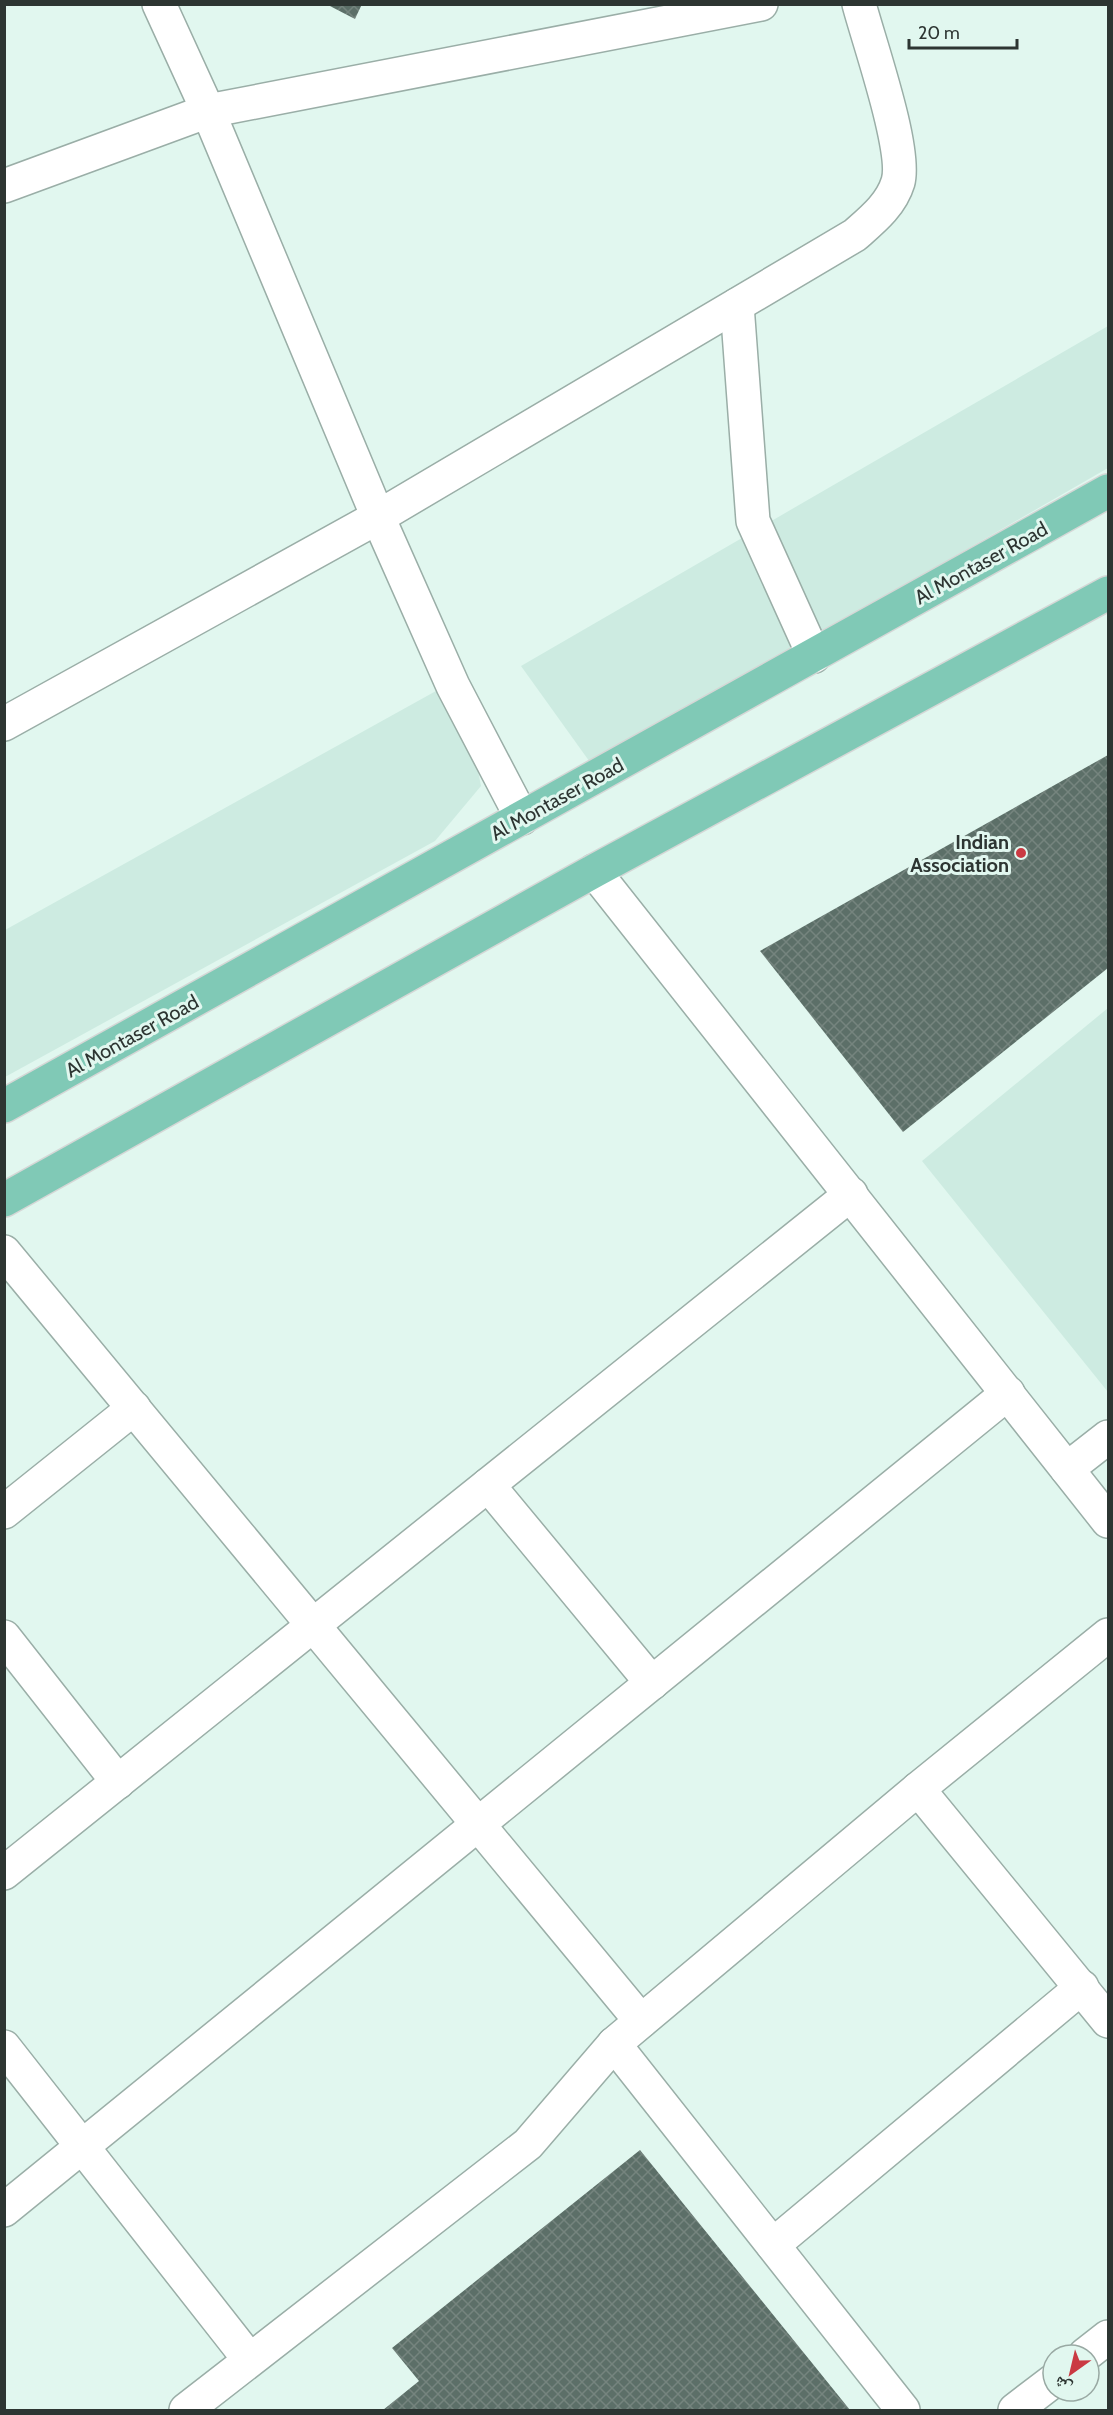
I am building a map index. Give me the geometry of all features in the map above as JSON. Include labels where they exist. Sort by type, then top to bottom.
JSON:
[{"type":"main road","name":"Al Montaser Road","points":[[4,1106],[1108,491]]},
{"type":"main road","points":[[4,1200],[594,871],[1108,593]]},
{"type":"street","points":[[159,4],[208,111],[378,517],[453,686],[522,818]]},
{"type":"street","points":[[4,186],[208,111],[761,4]]},
{"type":"street","points":[[4,724],[378,517],[855,235],[881,213],[898,182],[899,147],[859,4]]},
{"type":"street","points":[[737,305],[753,521],[814,656]]},
{"type":"street","points":[[594,871],[1108,1521]]},
{"type":"street","points":[[4,1873],[851,1194]]},
{"type":"street","points":[[4,1252],[641,2021]]},
{"type":"street","points":[[4,2210],[1008,1393]]},
{"type":"street","points":[[4,1512],[134,1408]]},
{"type":"street","points":[[1067,1470],[1108,1437]]},
{"type":"street","points":[[488,1485],[652,1683]]},
{"type":"street","points":[[186,2410],[528,2144],[614,2044],[918,1788],[1108,1635]]},
{"type":"street","points":[[4,1637],[118,1782]]},
{"type":"street","points":[[918,1788],[1108,2021]]},
{"type":"street","points":[[773,2245],[1082,1988]]},
{"type":"street","points":[[614,2044],[903,2410]]},
{"type":"street","points":[[4,2047],[249,2359]]},
{"type":"street","points":[[1016,2410],[1041,2390]]},
{"type":"shaded area","points":[[1108,326],[1108,468],[592,765],[521,666]]},
{"type":"shaded area","points":[[445,686],[472,741],[481,786],[435,841],[5,1077],[5,930]]},
{"type":"shaded area","points":[[1108,1008],[1108,1392],[922,1161]]},
{"type":"building","points":[[326,4],[362,4],[355,19]]},
{"type":"building","name":"Indian Association","points":[[1108,755],[1108,968],[903,1132],[760,951]]},
{"type":"building","points":[[640,2150],[850,2410],[383,2410],[419,2381],[392,2348]]},
{"type":"place","name":"Indian Association","points":[[1021,853]]}]
